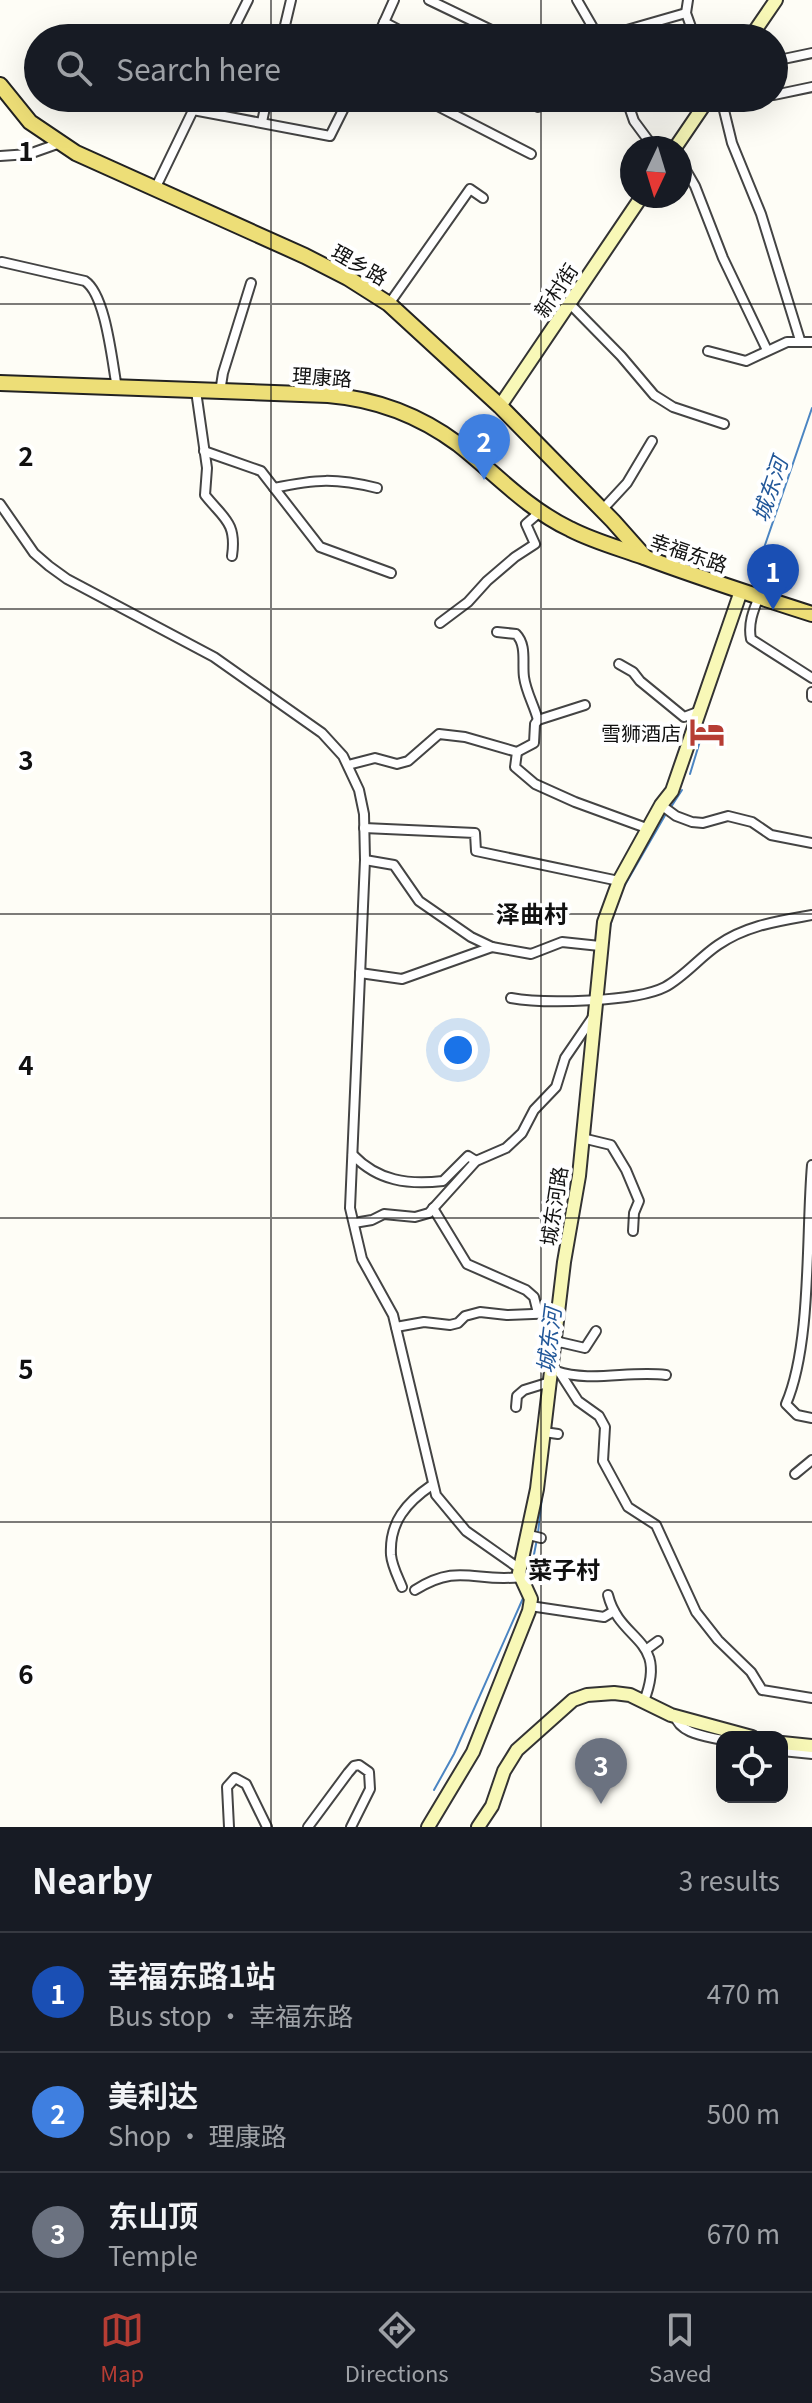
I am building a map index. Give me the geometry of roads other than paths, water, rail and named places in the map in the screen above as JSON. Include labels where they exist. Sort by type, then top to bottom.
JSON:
[{"type":"main road","name":"理乡路","points":[[0,85],[20,113],[60,143],[101,165],[316,261],[389,304],[500,406],[645,557]]},
{"type":"main road","name":"理康路","points":[[0,383],[347,397],[388,406],[423,422],[455,442],[517,496],[569,529],[599,541]]},
{"type":"main road","points":[[599,541],[612,530],[613,521]]},
{"type":"main road","name":"幸福东路","points":[[599,541],[812,614]]},
{"type":"street","points":[[236,24],[248,0]]},
{"type":"street","points":[[285,24],[291,0]]},
{"type":"street","points":[[429,0],[479,24]]},
{"type":"street","points":[[577,0],[591,24]]},
{"type":"street","points":[[688,0],[686,13],[690,24]]},
{"type":"street","points":[[760,24],[776,0]]},
{"type":"street","points":[[388,24],[384,22],[390,1]]},
{"type":"street","points":[[648,24],[686,13]]},
{"type":"street","points":[[788,58],[812,53]]},
{"type":"street","points":[[788,92],[812,87]]},
{"type":"street","points":[[155,189],[192,112]]},
{"type":"street","points":[[204,112],[330,136],[342,112]]},
{"type":"street","points":[[262,122],[264,112]]},
{"type":"street","points":[[449,112],[531,154]]},
{"type":"street","points":[[631,112],[645,136]]},
{"type":"street","points":[[683,136],[699,112]]},
{"type":"street","points":[[724,112],[732,143],[761,214],[800,340]]},
{"type":"street","points":[[0,156],[29,154],[60,143]]},
{"type":"street","points":[[692,181],[723,258],[767,350]]},
{"type":"street","points":[[389,304],[470,189],[483,198]]},
{"type":"street","name":"新村街","points":[[500,406],[634,208]]},
{"type":"street","points":[[2,262],[85,281],[92,286],[99,300],[117,388]]},
{"type":"street","points":[[220,392],[251,283]]},
{"type":"street","points":[[569,303],[654,395],[673,407],[724,424]]},
{"type":"street","points":[[708,351],[746,361],[767,350],[800,340],[812,342]]},
{"type":"street","points":[[196,391],[207,468],[205,495],[227,518],[234,542],[232,556]]},
{"type":"street","points":[[602,510],[627,483],[652,441]]},
{"type":"street","points":[[204,451],[261,471],[320,547],[391,573]]},
{"type":"street","points":[[274,488],[333,479],[377,488]]},
{"type":"street","points":[[0,504],[34,553],[67,579],[188,642],[240,674],[322,733],[348,765],[362,800],[365,860],[350,1208],[362,1259],[396,1327],[432,1485],[440,1502],[466,1531],[520,1573],[531,1599],[473,1752],[428,1827]]},
{"type":"street","points":[[440,623],[468,602],[515,557],[535,544],[526,524],[541,511]]},
{"type":"street","name":"城东河路","points":[[520,1573],[535,1536],[544,1432],[560,1343],[558,1313],[588,1139],[593,1017],[601,1000],[600,946],[607,907],[649,829],[666,809],[741,591]]},
{"type":"street","points":[[759,597],[751,616],[751,639],[812,678]]},
{"type":"street","points":[[497,632],[516,634],[521,640],[525,683],[538,720]]},
{"type":"street","points":[[619,664],[633,672],[684,717],[701,711]]},
{"type":"street","points":[[348,765],[375,758],[397,764],[408,761],[439,734],[465,737],[517,752],[534,743],[538,720],[585,705]]},
{"type":"street","points":[[517,752],[515,767],[535,784],[608,816],[630,820],[649,829]]},
{"type":"street","points":[[666,809],[698,823],[728,816],[752,822],[771,835],[812,843]]},
{"type":"street","points":[[364,828],[475,833],[476,851],[619,881]]},
{"type":"street","points":[[365,860],[394,865],[419,901],[471,937],[492,947],[531,954],[562,942],[600,946]]},
{"type":"street","points":[[511,998],[530,1002],[601,1000],[651,992],[666,986],[717,945],[760,924],[812,915]]},
{"type":"street","points":[[360,973],[402,979],[492,947]]},
{"type":"street","points":[[354,1223],[384,1214],[415,1217],[429,1213],[476,1161],[506,1148],[522,1133],[534,1110],[556,1087],[565,1058],[593,1017]]},
{"type":"street","points":[[588,1139],[611,1145],[626,1170],[639,1201],[634,1213],[633,1231]]},
{"type":"street","points":[[353,1155],[368,1170],[388,1178],[408,1181],[443,1181],[468,1156],[476,1161]]},
{"type":"street","points":[[812,1165],[804,1331],[798,1371],[786,1404],[797,1415],[812,1418]]},
{"type":"street","points":[[433,1208],[467,1264],[526,1290],[534,1297],[538,1313]]},
{"type":"street","points":[[396,1327],[424,1322],[450,1325],[480,1312],[507,1315],[558,1313]]},
{"type":"street","points":[[560,1343],[585,1348],[596,1331]]},
{"type":"street","points":[[516,1407],[517,1396],[554,1374],[608,1376],[630,1372],[666,1375]]},
{"type":"street","points":[[554,1374],[578,1401],[599,1416],[605,1427],[602,1449],[606,1470],[628,1507],[656,1525],[702,1620],[743,1662],[762,1690],[812,1698]]},
{"type":"street","points":[[544,1432],[558,1434]]},
{"type":"street","points":[[795,1474],[812,1460]]},
{"type":"street","points":[[402,1587],[391,1559],[395,1532],[406,1505],[432,1485]]},
{"type":"street","points":[[415,1590],[438,1578],[465,1573],[497,1578],[520,1573]]},
{"type":"street","points":[[608,1595],[614,1611],[647,1649],[652,1680],[644,1701]]},
{"type":"street","points":[[530,1606],[604,1617],[614,1611]]},
{"type":"street","points":[[647,1649],[658,1641]]},
{"type":"street","points":[[478,1827],[492,1806],[504,1771],[517,1750],[573,1700],[587,1695],[630,1695],[675,1716],[730,1731]]},
{"type":"street","points":[[675,1716],[679,1726],[685,1730],[716,1738]]},
{"type":"street","points":[[788,1744],[812,1746]]},
{"type":"street","points":[[788,1752],[812,1754]]},
{"type":"street","points":[[308,1827],[348,1773],[359,1765],[369,1772],[371,1780],[351,1827]]},
{"type":"street","points":[[229,1827],[227,1787],[235,1778],[246,1784],[267,1827]]},
{"type":"waterway","name":"城东河","points":[[753,580],[812,408]]},
{"type":"waterway","name":"城东河","points":[[690,774],[704,728]]},
{"type":"waterway","name":"城东河","points":[[671,807],[682,790]]},
{"type":"waterway","name":"城东河","points":[[622,890],[667,812]]},
{"type":"waterway","name":"城东河","points":[[609,932],[612,918]]},
{"type":"waterway","name":"城东河","points":[[603,995],[604,982]]},
{"type":"waterway","name":"城东河","points":[[600,1025],[602,1005]]},
{"type":"waterway","name":"城东河","points":[[589,1132],[591,1111]]},
{"type":"waterway","name":"城东河","points":[[552,1414],[557,1377]]},
{"type":"waterway","name":"城东河","points":[[538,1533],[547,1452]]},
{"type":"waterway","name":"城东河","points":[[529,1580],[537,1539]]},
{"type":"waterway","name":"城东河","points":[[434,1790],[454,1754],[524,1596]]},
{"type":"place","name":"美利达","points":[[484,480]]},
{"type":"place","name":"幸福东路1站","points":[[773,610]]},
{"type":"place","name":"雪狮酒店","points":[[707,732]]},
{"type":"place","name":"东山顶","points":[[601,1804]]},
{"type":"district","name":"泽曲村","points":[[532,912]]},
{"type":"district","name":"菜子村","points":[[564,1568]]}]
